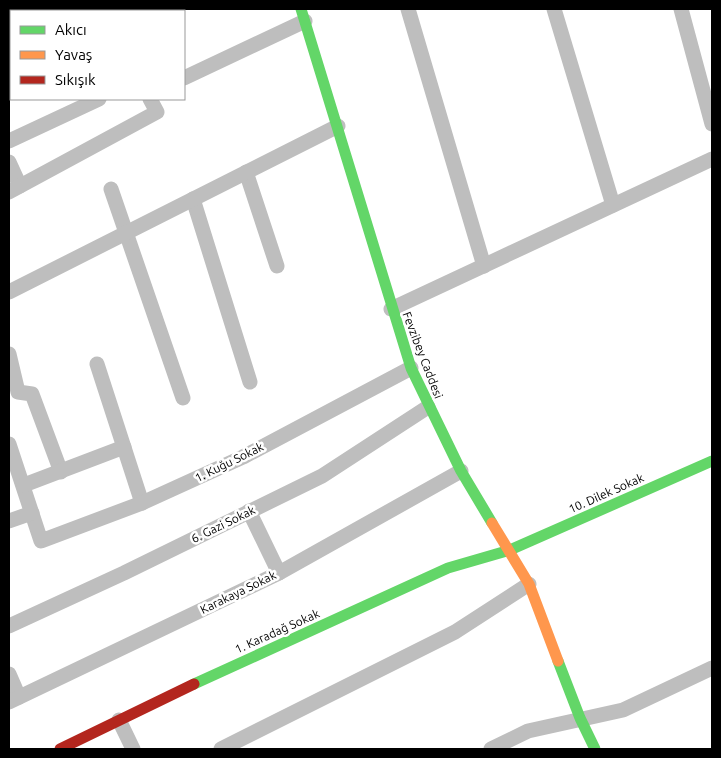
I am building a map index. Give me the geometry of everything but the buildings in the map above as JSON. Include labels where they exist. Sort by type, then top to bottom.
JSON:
[{"type":"street","points":[[408,9],[484,266]]},
{"type":"street","points":[[554,9],[613,205]]},
{"type":"street","points":[[681,9],[712,124]]},
{"type":"street","points":[[185,77],[303,15]]},
{"type":"street","name":"Fevzibey Caddesi","points":[[303,15],[338,126],[391,309],[411,368],[428,407],[461,471],[529,584],[580,718],[595,749]]},
{"type":"street","points":[[9,141],[97,100]]},
{"type":"street","points":[[9,162],[14,189],[157,112],[151,100]]},
{"type":"street","points":[[9,292],[338,126]]},
{"type":"street","points":[[391,309],[712,158]]},
{"type":"street","points":[[246,172],[277,266]]},
{"type":"street","points":[[111,189],[183,398]]},
{"type":"street","points":[[193,199],[250,382]]},
{"type":"street","points":[[9,354],[18,392],[32,394],[61,472]]},
{"type":"street","points":[[97,364],[142,503]]},
{"type":"street","name":"1. Kuğu Sokak","points":[[32,513],[41,541],[142,503],[243,457],[411,368]]},
{"type":"street","name":"6. Gazi Sokak","points":[[9,626],[124,573],[322,476],[428,407]]},
{"type":"street","points":[[9,444],[32,513],[9,521]]},
{"type":"street","points":[[24,485],[124,447]]},
{"type":"street","name":"10. Dilek Sokak","points":[[510,550],[712,461]]},
{"type":"street","name":"Karakaya Sokak","points":[[14,700],[279,572],[461,471]]},
{"type":"street","points":[[249,511],[279,572]]},
{"type":"street","name":"1. Karadağ Sokak","points":[[60,749],[448,568],[510,550]]},
{"type":"street","points":[[221,749],[455,632],[529,584]]},
{"type":"street","points":[[491,749],[528,731],[623,710],[712,668]]},
{"type":"street","points":[[9,674],[14,700]]},
{"type":"street","points":[[119,720],[133,749]]},
{"type":"traffic: fast","points":[[301,9],[411,368],[461,471],[492,523]]},
{"type":"traffic: fast","points":[[194,684],[448,568],[510,550],[712,461]]},
{"type":"traffic: fast","points":[[558,661],[580,718],[595,749]]},
{"type":"traffic: slow","points":[[492,523],[529,584],[558,661]]},
{"type":"traffic: jam","points":[[60,749],[194,684]]}]
